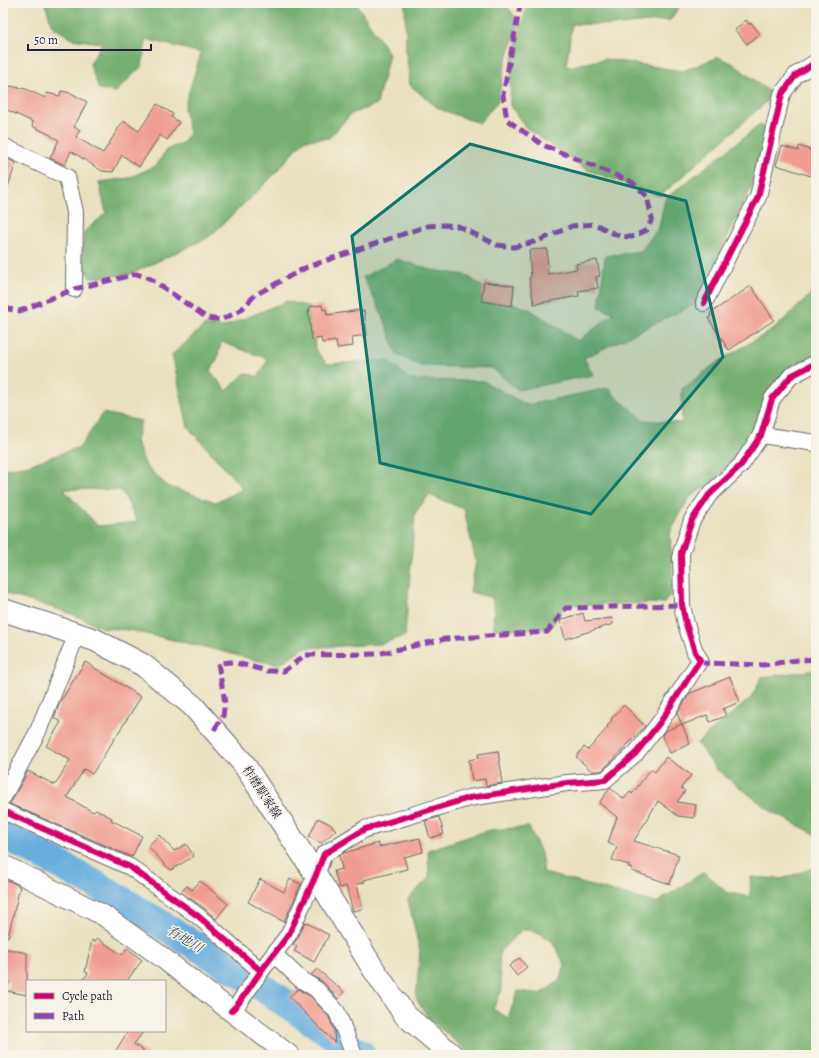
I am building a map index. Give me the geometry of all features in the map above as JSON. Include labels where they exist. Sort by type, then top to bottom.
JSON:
[{"type":"main road","name":"柞磨駅家線","points":[[3,610],[95,640],[143,665],[193,706],[243,763],[316,875],[374,970],[405,1015],[452,1055]]},
{"type":"street","points":[[704,303],[758,198],[782,94],[796,75],[816,62]]},
{"type":"street","points":[[3,146],[67,177],[75,212],[74,289]]},
{"type":"street","points":[[234,1008],[289,934],[324,854],[365,829],[468,798],[568,783],[605,780],[636,753],[661,721],[700,660],[695,652],[686,624],[682,605],[681,552],[692,520],[709,495],[741,465],[761,435],[772,399],[791,376],[816,363]]},
{"type":"street","points":[[761,435],[816,443]]},
{"type":"street","points":[[3,797],[38,731],[77,634]]},
{"type":"street","points":[[3,811],[130,867],[198,916],[261,971]]},
{"type":"street","points":[[3,865],[103,915],[234,1008],[290,1055]]},
{"type":"street","points":[[274,954],[300,979],[316,989],[337,1012],[354,1055]]},
{"type":"highlighted area","points":[[470,144],[686,201],[723,357],[591,514],[380,463],[352,236]]},
{"type":"green space","points":[[45,3],[356,3],[389,54],[377,104],[351,114],[329,138],[304,140],[271,178],[209,237],[131,274],[90,278],[82,262],[84,232],[106,213],[99,182],[129,178],[157,165],[166,150],[184,142],[189,132],[184,108],[201,53],[146,39],[142,66],[116,92],[99,89],[90,64],[102,43],[72,39],[52,26]]},
{"type":"green space","points":[[405,3],[505,3],[520,24],[506,60],[497,103],[479,123],[439,109],[410,85],[406,50]]},
{"type":"green space","points":[[528,3],[682,3],[670,20],[619,25],[572,24],[566,67],[605,59],[683,71],[718,57],[732,63],[774,95],[660,196],[587,170],[525,127],[510,105],[511,64]]},
{"type":"green space","points":[[761,124],[766,131],[752,186],[695,304],[584,358],[593,375],[518,390],[492,368],[421,366],[397,355],[384,318],[363,277],[397,259],[432,270],[466,275],[498,298],[531,310],[578,341],[614,313],[599,307],[605,256],[641,251],[659,227],[665,199]]},
{"type":"green space","points":[[816,287],[816,354],[792,365],[763,416],[726,471],[689,498],[670,533],[673,591],[664,603],[565,605],[550,629],[494,629],[493,598],[470,592],[476,562],[464,509],[429,495],[415,513],[405,636],[380,644],[303,648],[280,664],[259,661],[129,630],[103,628],[67,612],[3,593],[3,469],[25,466],[80,447],[103,413],[141,421],[136,441],[146,466],[167,486],[216,502],[243,489],[188,427],[172,355],[205,325],[224,327],[287,301],[312,308],[315,349],[327,364],[388,360],[410,380],[483,381],[527,405],[608,388],[617,398],[644,420],[682,423],[682,389],[719,361],[774,329],[808,297]],"holes":[[[221,342],[268,359],[258,377],[245,373],[227,391],[210,371],[217,360]],[[63,489],[121,490],[138,522],[98,526]]]},
{"type":"green space","points":[[816,670],[816,836],[815,834],[772,812],[716,769],[697,743],[751,698],[762,677]]},
{"type":"green space","points":[[529,827],[541,853],[544,873],[656,903],[704,872],[726,892],[750,897],[751,877],[782,879],[816,867],[816,1055],[476,1055],[468,1052],[428,1018],[416,998],[420,952],[408,899],[429,878],[428,850],[489,830]],"holes":[[[522,930],[535,931],[552,941],[565,965],[559,981],[541,994],[518,991],[508,1018],[493,1009],[502,990],[499,971],[500,951]]]},
{"type":"building","points":[[746,20],[750,25],[751,23],[760,34],[747,44],[735,30]]},
{"type":"building","points":[[3,86],[9,88],[10,86],[26,89],[45,98],[46,93],[60,96],[61,91],[71,93],[87,102],[74,127],[80,130],[76,137],[103,153],[123,121],[139,131],[157,104],[173,114],[171,117],[179,122],[167,140],[160,135],[139,167],[122,155],[113,172],[102,171],[71,151],[65,165],[50,158],[59,140],[32,126],[33,122],[3,108]]},
{"type":"building","points":[[782,146],[798,151],[799,146],[816,152],[816,161],[811,176],[776,165]]},
{"type":"building","points":[[3,157],[16,163],[5,195],[3,194]]},
{"type":"building","points":[[547,249],[548,274],[577,269],[576,264],[597,260],[600,276],[596,277],[598,288],[578,291],[579,296],[534,304],[529,278],[531,277],[529,250]]},
{"type":"building","points":[[484,282],[514,286],[512,306],[481,301]]},
{"type":"building","points":[[751,286],[774,320],[729,350],[708,318],[711,316],[710,313]]},
{"type":"building","points":[[322,305],[323,310],[326,309],[327,315],[361,310],[364,311],[367,335],[352,337],[353,346],[337,348],[336,341],[322,343],[321,338],[312,340],[308,311],[310,311],[309,307]]},
{"type":"building","points":[[583,613],[585,621],[612,618],[613,624],[565,639],[560,620]]},
{"type":"building","points":[[85,662],[141,697],[92,774],[84,769],[67,797],[93,812],[96,810],[112,818],[111,820],[142,836],[132,857],[10,804],[28,771],[55,785],[70,760],[46,746],[61,722],[54,718],[60,702]]},
{"type":"building","points":[[730,677],[740,702],[723,709],[726,716],[710,722],[707,715],[682,725],[677,713],[691,692]]},
{"type":"building","points":[[624,705],[645,726],[601,771],[592,771],[576,757],[584,747],[588,750],[608,727],[607,726],[612,720],[611,719]]},
{"type":"building","points":[[682,724],[690,744],[670,753],[662,735],[665,731]]},
{"type":"building","points":[[498,751],[502,783],[486,786],[485,779],[472,781],[469,760],[478,758],[478,754]]},
{"type":"building","points":[[666,757],[691,775],[681,788],[685,791],[677,802],[696,805],[694,818],[678,816],[658,801],[634,841],[679,855],[670,884],[632,871],[632,868],[628,867],[629,865],[612,860],[617,847],[608,843],[617,817],[599,803],[610,788],[624,799],[630,792],[632,794],[651,769],[655,772]]},
{"type":"building","points":[[439,817],[444,834],[430,838],[425,821]]},
{"type":"building","points":[[318,818],[330,824],[336,830],[321,843],[309,837]]},
{"type":"building","points":[[159,835],[174,851],[186,844],[194,856],[171,870],[148,846]]},
{"type":"building","points":[[420,838],[423,852],[404,857],[407,869],[364,880],[365,882],[357,884],[362,909],[353,911],[346,886],[339,888],[334,871],[342,869],[339,856],[344,853],[378,843],[379,847]]},
{"type":"building","points":[[260,879],[284,892],[290,879],[301,884],[284,922],[248,902]]},
{"type":"building","points":[[3,880],[12,882],[20,887],[8,937],[3,936]]},
{"type":"building","points":[[200,881],[228,904],[216,919],[204,908],[181,892],[187,886],[192,890]]},
{"type":"building","points":[[305,922],[329,935],[314,962],[294,951],[297,947],[293,944],[298,938]]},
{"type":"building","points":[[97,938],[122,955],[127,948],[142,960],[128,980],[83,980],[88,973],[85,972],[92,940],[95,942]]},
{"type":"building","points":[[3,948],[27,953],[26,995],[7,991],[9,982],[3,981]]},
{"type":"building","points":[[519,958],[527,967],[517,976],[509,966]]},
{"type":"building","points":[[317,969],[344,992],[338,999],[323,982],[311,975]]},
{"type":"building","points":[[298,989],[310,996],[329,1017],[334,1031],[335,1043],[289,997]]},
{"type":"building","points":[[127,1032],[143,1032],[134,1044],[149,1055],[113,1055]]},
{"type":"waterway","name":"有地川","points":[[3,834],[102,888],[250,979],[362,1055]]},
{"type":"marked path","points":[[3,308],[20,311],[74,289],[137,274],[151,279],[207,318],[221,320],[241,310],[255,295],[307,267],[427,226],[458,226],[497,245],[514,247],[538,241],[572,226],[595,224],[619,236],[632,237],[647,230],[652,219],[647,196],[632,182],[543,145],[507,120],[503,95],[520,6],[518,3]]},
{"type":"marked path","points":[[214,730],[223,716],[225,703],[218,663],[232,662],[268,671],[284,671],[305,655],[377,654],[445,639],[547,632],[566,608],[682,605]]},
{"type":"marked path","points":[[700,660],[704,663],[763,665],[816,659]]},
{"type":"cycle path","points":[[704,303],[758,197],[782,94],[796,75],[816,62]]},
{"type":"cycle path","points":[[231,1011],[238,1004],[289,934],[324,854],[365,829],[469,798],[567,783],[605,780],[636,753],[661,721],[700,660],[695,652],[686,624],[682,605],[681,553],[692,520],[709,495],[741,465],[761,435],[772,399],[791,376],[816,363]]},
{"type":"cycle path","points":[[3,811],[130,867],[198,916],[261,971]]}]
